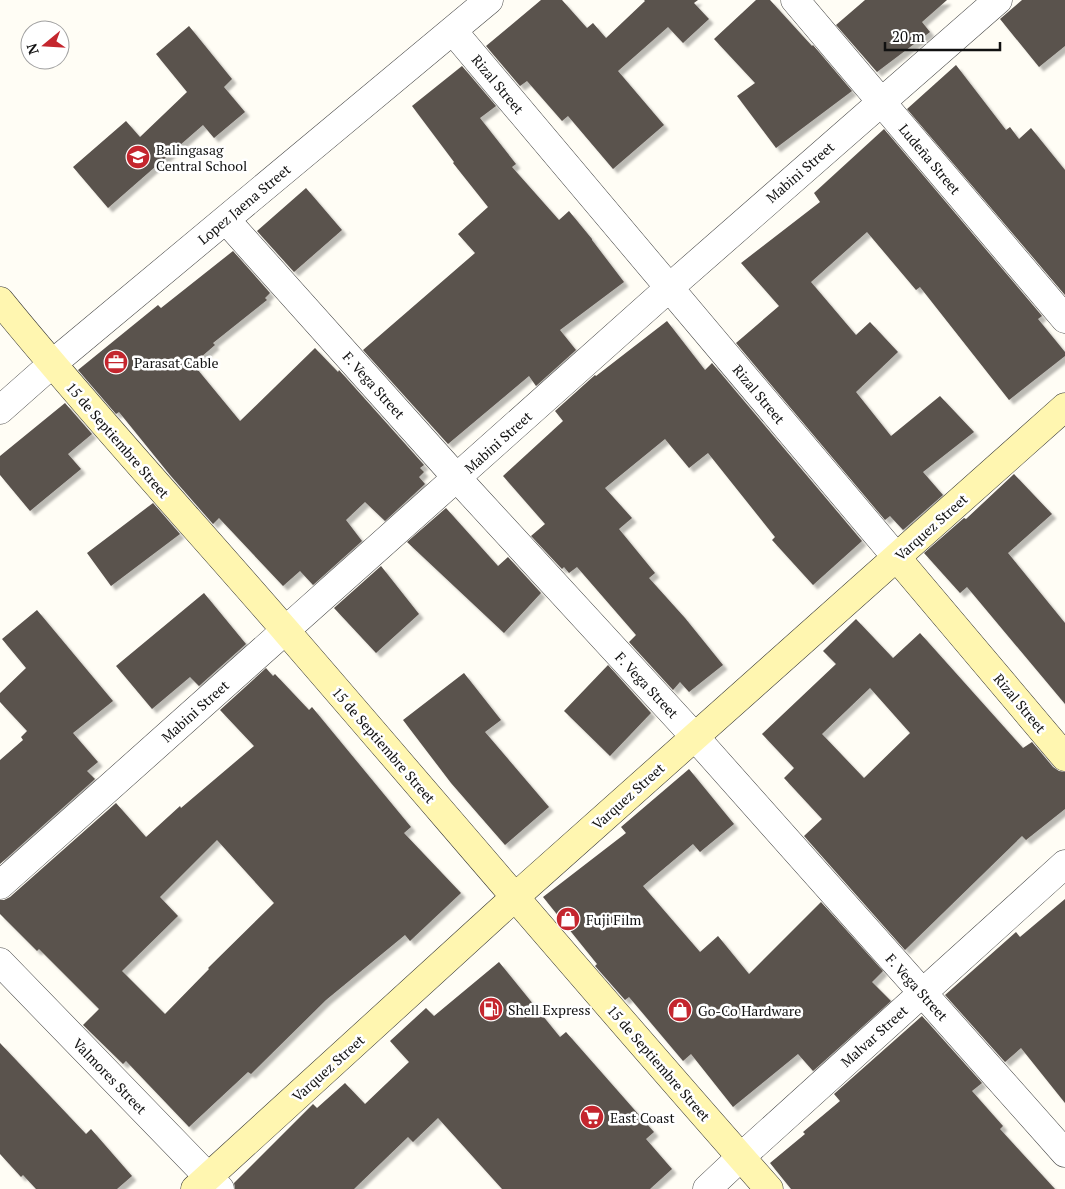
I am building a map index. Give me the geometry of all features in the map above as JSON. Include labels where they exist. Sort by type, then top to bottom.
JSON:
[{"type":"main road","name":"15 de Septiembre Street","points":[[0,301],[52,364],[286,631],[514,898],[769,1189]]},
{"type":"main road","name":"Varquez Street","points":[[208,1185],[514,898],[1065,407]]},
{"type":"main road","name":"Rizal Street","points":[[896,558],[1065,756]]},
{"type":"street","name":"Lopez Jaena Street","points":[[0,410],[52,364],[489,0]]},
{"type":"street","name":"Ludeña Street","points":[[795,0],[1065,319]]},
{"type":"street","name":"Mabini Street","points":[[0,885],[669,288],[998,0]]},
{"type":"street","name":"Rizal Street","points":[[453,30],[896,558]]},
{"type":"street","name":"F. Vega Street","points":[[226,220],[457,478],[695,737],[1065,1153]]},
{"type":"street","name":"Malvar Street","points":[[707,1189],[1065,864]]},
{"type":"street","name":"Valmores Street","points":[[0,962],[208,1185]]},
{"type":"building","points":[[541,0],[562,0],[587,28],[593,23],[606,38],[644,0],[698,0],[694,3],[709,19],[683,43],[668,27],[618,71],[664,125],[613,169],[568,116],[562,121],[527,81],[520,86],[486,46]]},
{"type":"building","points":[[756,0],[770,0],[813,45],[852,91],[776,148],[737,96],[755,83],[714,39]]},
{"type":"building","points":[[865,0],[947,0],[922,22],[930,32],[877,72],[836,25]]},
{"type":"building","points":[[1022,0],[1065,0],[1065,46],[1039,67],[1000,19]]},
{"type":"building","points":[[189,26],[232,79],[224,87],[245,112],[214,138],[203,125],[108,208],[73,167],[126,121],[140,137],[187,92],[156,54]]},
{"type":"building","points":[[956,65],[1006,130],[1010,127],[1019,139],[1031,128],[1065,170],[1065,295],[907,109]]},
{"type":"building","points":[[462,66],[496,106],[480,118],[516,164],[512,167],[559,220],[569,211],[624,282],[560,330],[576,350],[536,386],[529,376],[448,444],[363,350],[475,253],[458,234],[488,207],[453,163],[412,106]]},
{"type":"building","points":[[884,129],[1042,316],[1038,319],[1065,352],[1065,356],[1009,400],[920,287],[916,290],[867,232],[811,282],[856,335],[870,322],[898,352],[856,392],[891,436],[940,396],[974,432],[923,472],[943,495],[903,530],[890,516],[885,520],[736,343],[779,306],[741,263],[820,202],[814,193]]},
{"type":"building","points":[[306,188],[342,230],[294,272],[257,231]]},
{"type":"building","points":[[233,251],[270,293],[265,298],[267,300],[213,343],[215,345],[193,364],[240,421],[315,348],[338,372],[339,370],[424,465],[420,468],[424,472],[419,477],[425,484],[385,521],[365,502],[346,520],[362,541],[313,585],[300,571],[283,586],[219,518],[213,524],[119,412],[116,414],[78,370],[158,305],[161,308]]},
{"type":"building","points":[[667,321],[705,370],[712,363],[862,541],[813,585],[772,540],[775,537],[708,453],[689,468],[665,439],[605,488],[632,518],[619,529],[655,573],[649,578],[685,618],[723,665],[689,692],[680,682],[673,690],[629,642],[636,635],[577,567],[569,573],[564,567],[562,569],[531,536],[545,524],[503,476],[563,421],[555,411],[595,375]]},
{"type":"building","points":[[65,403],[92,434],[68,454],[81,469],[30,511],[0,475],[0,456]]},
{"type":"building","points":[[1014,474],[1052,514],[1008,553],[1065,623],[1065,704],[967,587],[960,593],[924,553],[964,518],[966,519]]},
{"type":"building","points":[[153,503],[180,534],[111,586],[87,553]]},
{"type":"building","points":[[446,508],[498,566],[508,557],[541,593],[504,633],[407,542]]},
{"type":"building","points":[[381,566],[419,614],[376,653],[334,608]]},
{"type":"building","points":[[204,593],[246,644],[199,686],[190,677],[152,709],[116,666]]},
{"type":"building","points":[[37,610],[113,701],[73,733],[98,762],[87,771],[95,779],[0,864],[0,760],[23,740],[21,737],[27,731],[0,702],[0,693],[26,668],[2,639]]},
{"type":"building","points":[[856,619],[893,658],[920,633],[1023,748],[1032,742],[1053,767],[1065,772],[1065,809],[1026,840],[1022,836],[905,950],[804,836],[822,819],[784,778],[794,768],[762,734],[836,664],[823,651]],"holes":[[[870,688],[910,733],[864,778],[822,734]]]},
{"type":"building","points":[[608,665],[651,713],[610,756],[564,711]]},
{"type":"building","points":[[266,668],[273,676],[275,674],[309,710],[312,707],[411,827],[404,833],[461,893],[410,941],[405,935],[326,1000],[251,1074],[248,1072],[189,1127],[126,1061],[123,1064],[83,1025],[99,1009],[39,949],[37,951],[0,914],[0,900],[10,897],[116,803],[146,837],[180,806],[181,808],[254,746],[220,710]],"holes":[[[217,840],[274,903],[208,968],[165,1014],[122,971],[178,916],[160,897]]]},
{"type":"building","points":[[464,673],[501,720],[485,732],[549,807],[505,845],[451,783],[403,720]]},
{"type":"building","points":[[689,769],[734,824],[700,852],[693,844],[643,886],[700,952],[718,936],[749,974],[821,902],[883,971],[872,982],[891,1001],[813,1071],[798,1054],[733,1107],[691,1054],[683,1061],[629,997],[625,1000],[595,966],[597,964],[543,897],[626,833],[621,827]]},
{"type":"building","points":[[1065,899],[1065,1103],[1021,1048],[1005,1062],[945,995],[1016,932],[1020,937]]},
{"type":"building","points":[[499,962],[560,1037],[566,1032],[654,1132],[646,1139],[672,1169],[650,1189],[502,1189],[438,1118],[413,1142],[408,1137],[354,1189],[235,1189],[234,1183],[313,1104],[317,1108],[345,1083],[365,1104],[409,1062],[390,1041],[426,1008],[434,1016]]},
{"type":"building","points":[[922,1016],[982,1083],[972,1091],[1003,1126],[1000,1129],[1055,1189],[791,1189],[770,1163],[840,1101],[834,1094]]},
{"type":"building","points":[[0,1043],[86,1134],[91,1129],[132,1176],[117,1189],[36,1189],[23,1175],[21,1177],[0,1154]]},
{"type":"place","name":"Balingasag Central School","points":[[138,157]]},
{"type":"place","name":"Parasat Cable","points":[[116,362]]},
{"type":"place","name":"Fuji Film","points":[[568,919]]},
{"type":"place","name":"Shell Express","points":[[491,1009]]},
{"type":"place","name":"Go-Co Hardware","points":[[680,1010]]},
{"type":"place","name":"East Coast","points":[[592,1117]]}]
